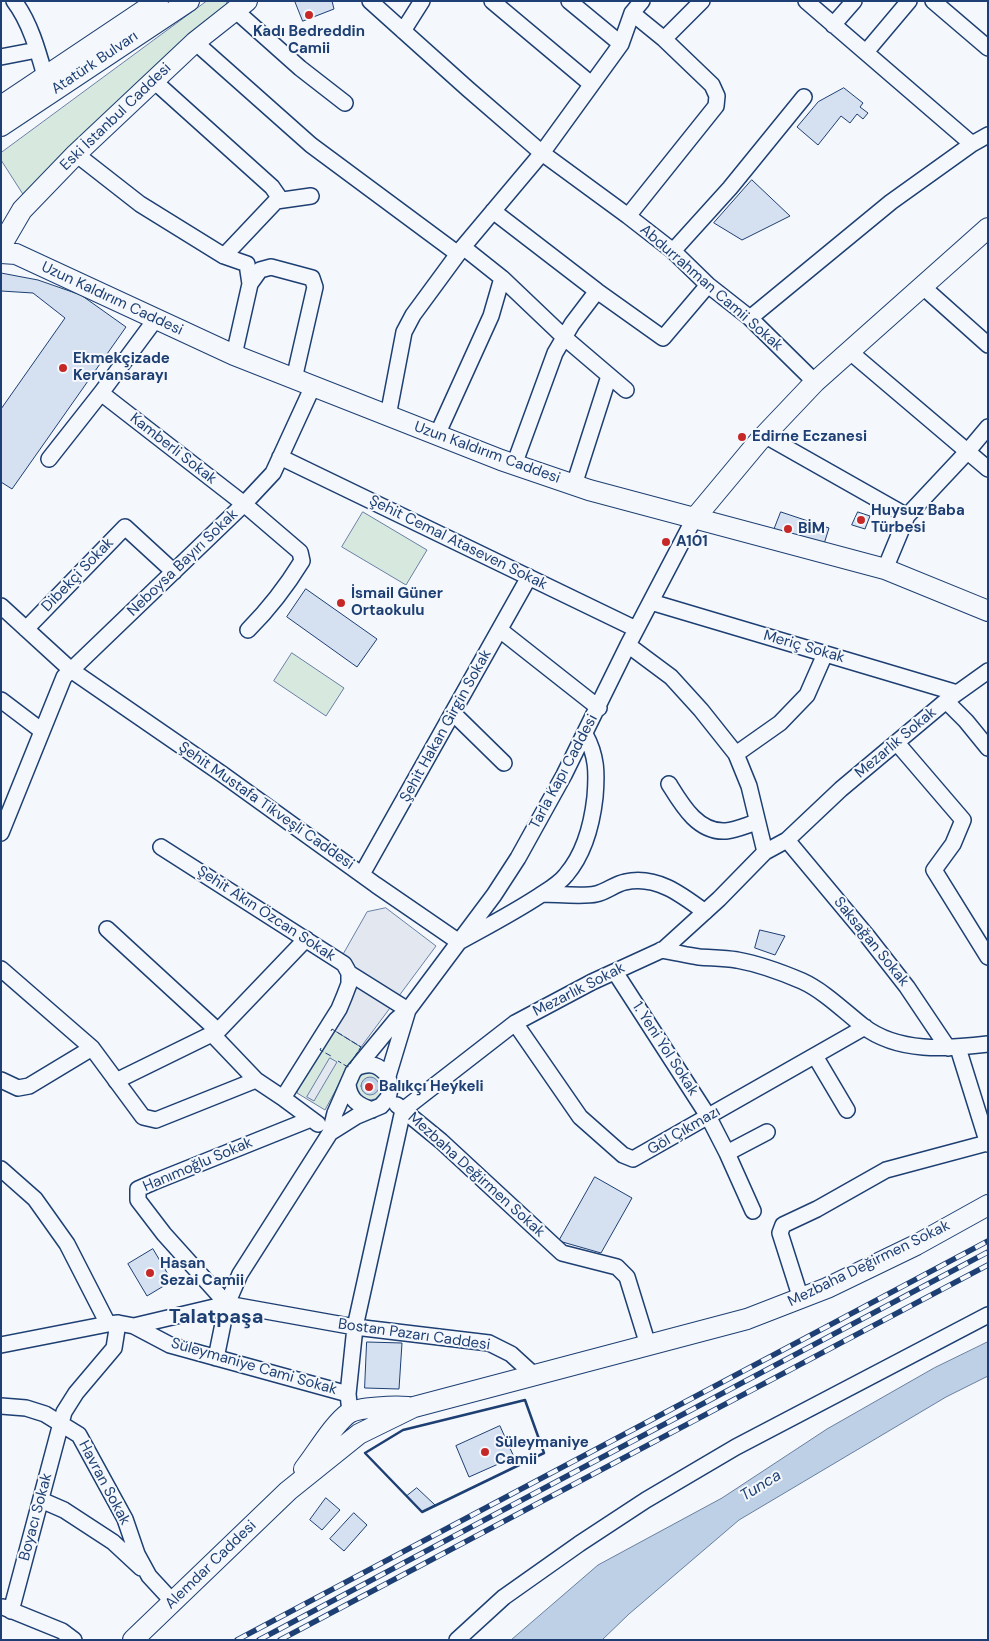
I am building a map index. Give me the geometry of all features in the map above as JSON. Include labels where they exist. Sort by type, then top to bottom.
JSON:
[{"type":"main road","name":"Atatürk Bulvarı","points":[[1,106],[158,1]]},
{"type":"main road","name":"Atatürk Bulvarı","points":[[1,126],[189,1]]},
{"type":"main road","name":"Eski İstanbul Caddesi","points":[[1,246],[22,210],[76,154],[195,42],[241,6]]},
{"type":"main road","points":[[694,519],[764,435],[814,382],[988,228]]},
{"type":"main road","name":"Uzun Kaldırım Caddesi","points":[[1,252],[16,254],[234,355],[514,465],[574,485],[694,519],[885,569],[988,611]]},
{"type":"main road","name":"Mezbaha Değirmen Sokak","points":[[648,1345],[747,1319],[801,1299],[916,1245],[988,1206]]},
{"type":"main road","points":[[288,1491],[355,1437],[414,1407],[648,1345]]},
{"type":"main road","points":[[346,1409],[396,1406],[414,1407]]},
{"type":"main road","points":[[346,1409],[339,1428],[342,1436],[355,1437]]},
{"type":"main road","points":[[288,1491],[346,1409]]},
{"type":"main road","name":"Alemdar Caddesi","points":[[133,1640],[288,1491]]},
{"type":"street","points":[[14,1],[19,8],[37,50],[45,76]]},
{"type":"street","points":[[370,1],[542,153],[628,216]]},
{"type":"street","points":[[403,31],[422,1]]},
{"type":"street","points":[[492,1],[591,84]]},
{"type":"street","points":[[569,1],[621,44]]},
{"type":"street","points":[[388,416],[404,332],[413,315],[460,251],[542,153],[621,44],[632,13],[642,1]]},
{"type":"street","points":[[664,39],[702,1]]},
{"type":"street","points":[[806,1],[972,144]]},
{"type":"street","points":[[833,24],[854,1]]},
{"type":"street","points":[[866,52],[909,1]]},
{"type":"street","points":[[933,1],[988,48]]},
{"type":"street","points":[[241,6],[300,68],[345,103]]},
{"type":"street","name":"Abdurrahman Camii Sokak","points":[[632,13],[664,39],[712,85],[716,96],[716,106],[628,216],[673,251],[708,286],[750,318],[814,382]]},
{"type":"street","points":[[195,42],[311,145],[460,251],[502,278],[565,338],[626,390]]},
{"type":"street","points":[[1,57],[37,50]]},
{"type":"street","points":[[153,80],[272,187],[281,200]]},
{"type":"street","points":[[673,251],[730,188],[804,97]]},
{"type":"street","points":[[750,318],[891,202],[972,144],[988,135]]},
{"type":"street","points":[[76,154],[140,204],[224,256],[247,264],[250,284],[234,355]]},
{"type":"street","points":[[224,256],[276,201],[311,196]]},
{"type":"street","points":[[493,211],[662,338],[708,286]]},
{"type":"street","points":[[250,284],[260,270],[271,267],[312,278],[315,287],[294,379]]},
{"type":"street","points":[[437,435],[491,316],[502,278]]},
{"type":"street","points":[[922,286],[988,345]]},
{"type":"street","points":[[514,465],[554,353],[572,324],[597,291]]},
{"type":"street","points":[[49,459],[155,320]]},
{"type":"street","points":[[849,351],[988,468]]},
{"type":"street","points":[[574,485],[609,376]]},
{"type":"street","name":"Neboysa Bayırı Sokak","points":[[1,833],[64,677],[244,504],[272,473],[313,386]]},
{"type":"street","name":"Kamberli Sokak","points":[[101,393],[244,504],[300,552],[302,561],[269,609],[248,630]]},
{"type":"street","points":[[885,569],[907,516],[988,427]]},
{"type":"street","points":[[764,435],[907,516]]},
{"type":"street","name":"Şehit Cemal Ataseven Sokak","points":[[280,457],[636,630]]},
{"type":"street","name":"Tarla Kapı Caddesi","points":[[227,1304],[240,1274],[330,1133],[335,1113],[354,1072],[396,1020],[408,1010],[518,858],[599,708],[628,645],[694,519]]},
{"type":"street","name":"Dibekçi Sokak","points":[[26,628],[124,527],[174,572]]},
{"type":"street","name":"Şehit Hakan Girgin Sokak","points":[[362,874],[529,577]]},
{"type":"street","name":"Meriç Sokak","points":[[652,602],[825,654],[952,697]]},
{"type":"street","name":"Şehit Mustafa Tikveşli Caddesi","points":[[1,606],[71,670],[222,774],[459,942]]},
{"type":"street","points":[[500,630],[599,708]]},
{"type":"street","points":[[628,645],[672,677],[736,754],[748,786],[765,852]]},
{"type":"street","points":[[736,754],[780,723],[808,694],[825,654]]},
{"type":"street","name":"Mezarlık Sokak","points":[[403,1110],[516,1023],[592,982],[661,950],[705,912],[765,852],[787,840],[841,789],[952,697],[988,670]]},
{"type":"street","points":[[952,697],[966,721],[988,748]]},
{"type":"street","points":[[1,700],[42,731]]},
{"type":"street","points":[[453,713],[504,763]]},
{"type":"street","points":[[459,942],[516,911],[542,894],[566,876],[580,853],[589,831],[594,810],[597,775],[593,749],[585,734]]},
{"type":"street","points":[[897,743],[963,820],[952,844],[934,870],[988,958]]},
{"type":"street","points":[[669,784],[698,824],[717,830],[728,831],[757,822]]},
{"type":"street","name":"Saksağan Sokak","points":[[787,840],[851,916],[953,1048],[988,1143]]},
{"type":"street","name":"Şehit Akın Özcan Sokak","points":[[161,847],[344,964],[349,973],[349,984],[339,1009],[284,1098]]},
{"type":"street","points":[[542,894],[596,894],[624,882],[646,880],[666,886],[705,912]]},
{"type":"street","points":[[107,929],[215,1033],[256,1080],[284,1098],[330,1133]]},
{"type":"street","points":[[116,1082],[215,1033],[306,939]]},
{"type":"street","points":[[661,950],[737,960],[777,971],[804,982],[838,1004],[865,1027],[886,1039],[905,1045],[953,1048],[988,1044]]},
{"type":"street","points":[[1,969],[92,1048],[142,1117],[156,1120],[256,1080]]},
{"type":"street","name":"1. Yeni Yol Sokak","points":[[615,972],[708,1116],[727,1152],[753,1211]]},
{"type":"street","points":[[349,973],[408,1010]]},
{"type":"street","name":"Tarla Kapı Caddesi","points":[[330,1133],[357,1116],[381,1106],[388,1098],[390,1089],[388,1076],[408,1010]]},
{"type":"street","name":"Göl Çıkmazı","points":[[516,1023],[580,1117],[623,1155],[633,1159],[865,1027]]},
{"type":"street","points":[[1,1080],[18,1088],[29,1086],[92,1048]]},
{"type":"street","points":[[815,1056],[847,1110]]},
{"type":"street","points":[[358,1067],[367,1064],[374,1065],[382,1069],[388,1076]]},
{"type":"street","points":[[348,1085],[350,1094],[355,1102],[362,1107],[372,1110]]},
{"type":"street","name":"Mezbaha Değirmen Sokak","points":[[388,1098],[442,1141],[562,1253],[617,1268],[622,1272],[627,1277],[648,1345]]},
{"type":"street","points":[[346,1409],[355,1327],[403,1110]]},
{"type":"street","name":"Hanımoğlu Sokak","points":[[227,1304],[164,1234],[138,1200],[138,1189],[311,1118]]},
{"type":"street","points":[[727,1152],[767,1132]]},
{"type":"street","points":[[801,1299],[780,1234],[783,1225],[817,1209],[886,1170],[988,1143]]},
{"type":"street","points":[[1,1169],[35,1199],[67,1244],[113,1324]]},
{"type":"street","points":[[216,1358],[227,1304]]},
{"type":"street","name":"Bostan Pazarı Caddesi","points":[[1,1345],[113,1324],[134,1326],[227,1304],[355,1327],[489,1343],[510,1354],[534,1375]]},
{"type":"street","points":[[457,1640],[504,1597],[646,1500],[736,1447],[988,1315]]},
{"type":"street","name":"Boyacı Sokak","points":[[6,1609],[41,1500],[64,1412],[76,1393],[114,1348],[113,1324]]},
{"type":"street","name":"Süleymaniye Cami Sokak","points":[[134,1326],[170,1345],[216,1358],[346,1409]]},
{"type":"street","name":"Havran Sokak","points":[[1,1406],[26,1408],[46,1414],[78,1435],[125,1519],[137,1554],[149,1576],[173,1602]]},
{"type":"street","points":[[41,1500],[64,1510],[113,1542],[149,1576]]},
{"type":"street","points":[[6,1609],[62,1631],[74,1640]]},
{"type":"shaded area","points":[[207,1],[227,1],[226,7],[26,199],[1,160],[1,153]]},
{"type":"shaded area","points":[[363,512],[427,550],[406,585],[342,547]]},
{"type":"shaded area","points":[[292,653],[344,688],[326,716],[274,681]]},
{"type":"shaded area","points":[[386,908],[436,946],[361,1047],[332,1029],[359,979],[342,956],[367,912]]},
{"type":"shaded area","points":[[332,1029],[361,1047],[325,1110],[297,1093],[297,1091]]},
{"type":"shaded area","points":[[330,1058],[337,1062],[314,1101],[307,1097]]},
{"type":"shaded area","points":[[370,1072],[380,1076],[384,1086],[380,1096],[370,1100],[360,1096],[356,1086],[360,1076]]},
{"type":"water","points":[[366,1077],[374,1077],[379,1082],[377,1093],[366,1095],[361,1090],[361,1082]]},
{"type":"water","name":"Tunca","points":[[988,1342],[988,1376],[946,1397],[739,1520],[629,1614],[602,1640],[511,1640],[598,1565],[722,1498],[827,1429],[934,1368]]},
{"type":"building","name":"Kadı Bedreddin Camii","points":[[295,1],[332,1],[334,9],[303,21]]},
{"type":"building","points":[[844,88],[863,103],[860,107],[868,113],[863,119],[857,114],[850,123],[841,116],[818,145],[797,127],[818,102]]},
{"type":"building","points":[[752,180],[790,216],[742,240],[714,223]]},
{"type":"building","name":"Ekmekçizade Kervansarayı","points":[[1,273],[38,280],[81,295],[126,327],[12,489],[1,482],[1,409],[65,318],[33,293],[1,291]]},
{"type":"building","points":[[781,512],[829,528],[824,544],[774,530]]},
{"type":"building","name":"Huysuz Baba Türbesi","points":[[858,512],[870,516],[865,529],[852,525]]},
{"type":"building","points":[[306,589],[377,639],[357,667],[287,617]]},
{"type":"building","points":[[760,930],[785,936],[775,955],[755,948]]},
{"type":"building","points":[[595,1177],[632,1198],[601,1253],[559,1241]]},
{"type":"building","name":"Hasan Sezai Camii","points":[[153,1249],[172,1281],[147,1296],[128,1264]]},
{"type":"building","points":[[367,1342],[402,1343],[399,1389],[365,1388]]},
{"type":"building","name":"Süleymaniye Camii","points":[[500,1426],[514,1457],[469,1477],[456,1446]]},
{"type":"building","points":[[417,1488],[435,1505],[422,1512],[407,1496]]},
{"type":"building","points":[[326,1498],[340,1510],[322,1530],[310,1520]]},
{"type":"building","points":[[354,1513],[367,1525],[344,1551],[330,1539]]},
{"type":"railway","points":[[237,1640],[988,1241]]},
{"type":"railway","points":[[259,1640],[988,1252]]},
{"type":"railway","points":[[280,1640],[988,1265]]},
{"type":"fence","points":[[331,1031],[332,1029],[361,1047],[348,1067],[338,1061]]},
{"type":"fence","points":[[321,1048],[320,1050],[331,1056]]},
{"type":"wall","points":[[525,1400],[544,1453],[422,1512],[365,1453],[403,1430],[525,1400]]},
{"type":"place","name":"Kadı Bedreddin Camii","points":[[309,15]]},
{"type":"place","name":"Ekmekçizade Kervansarayı","points":[[63,368]]},
{"type":"place","name":"Edirne Eczanesi","points":[[742,437]]},
{"type":"place","name":"Huysuz Baba Türbesi","points":[[861,520]]},
{"type":"place","name":"BİM","points":[[788,529]]},
{"type":"place","name":"A101","points":[[666,542]]},
{"type":"place","name":"İsmail Güner Ortaokulu","points":[[341,603]]},
{"type":"place","name":"Balıkçı Heykeli","points":[[369,1087]]},
{"type":"place","name":"Hasan Sezai Camii","points":[[150,1273]]},
{"type":"place","name":"Süleymaniye Camii","points":[[485,1452]]},
{"type":"district","name":"Talatpaşa","points":[[216,1318]]}]
